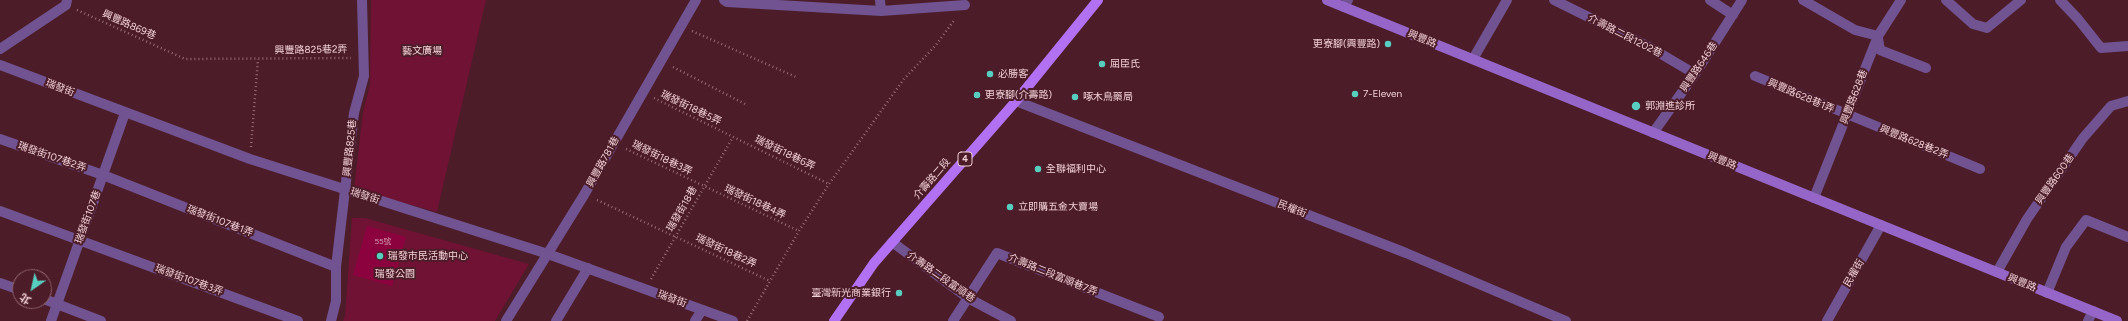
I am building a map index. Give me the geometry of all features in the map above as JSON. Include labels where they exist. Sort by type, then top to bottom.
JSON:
[{"type":"main road","name":"介壽路二段","points":[[834,321],[874,263],[1016,101],[1098,0]]},
{"type":"main road","name":"興豐路","points":[[1326,0],[1346,4],[1473,60],[2118,321]]},
{"type":"street","name":"興豐路825巷","points":[[331,321],[336,300],[336,267],[354,114],[364,76],[362,0]]},
{"type":"street","name":"興豐路781巷","points":[[506,321],[584,195],[696,0]]},
{"type":"street","points":[[724,0],[727,2],[881,11],[965,5]]},
{"type":"street","points":[[880,0],[881,11]]},
{"type":"street","points":[[1473,60],[1507,0]]},
{"type":"street","name":"介壽路二段1202巷","points":[[1554,0],[1651,48],[1695,74]]},
{"type":"street","points":[[1710,0],[1733,15]]},
{"type":"street","name":"興豐路646巷","points":[[1653,133],[1695,74],[1742,0]]},
{"type":"street","points":[[1803,0],[1855,30],[1878,36],[1880,50],[1926,68]]},
{"type":"street","name":"興豐路628巷","points":[[1814,198],[1848,116],[1878,36],[1901,0]]},
{"type":"street","points":[[1946,0],[1973,24],[1987,28],[2020,0]]},
{"type":"street","points":[[2060,0],[2078,19],[2101,48],[2128,46]]},
{"type":"street","points":[[0,49],[67,2]]},
{"type":"street","name":"瑞發街","points":[[0,64],[250,159],[548,254],[733,321]]},
{"type":"street","name":"興豐路628巷1弄","points":[[1755,76],[1848,116]]},
{"type":"street","name":"民權街","points":[[1016,101],[1406,253],[1566,321]]},
{"type":"street","name":"興豐路600巷","points":[[1997,272],[2027,220],[2083,138],[2111,106],[2128,101]]},
{"type":"street","name":"瑞發街107巷","points":[[51,321],[126,113]]},
{"type":"street","name":"興豐路628巷2弄","points":[[1848,116],[1980,169]]},
{"type":"street","name":"瑞發街107巷2弄","points":[[0,139],[103,175]]},
{"type":"street","name":"瑞發街107巷1弄","points":[[103,175],[336,267]]},
{"type":"street","name":"瑞發街107巷3弄","points":[[0,211],[298,321]]},
{"type":"street","points":[[2047,293],[2066,247],[2086,220],[2128,237]]},
{"type":"street","name":"民權街","points":[[1827,321],[1881,226]]},
{"type":"street","name":"介壽路二段富順巷","points":[[892,242],[968,298],[1011,321]]},
{"type":"street","name":"介壽路二段富順巷7弄","points":[[968,298],[997,253],[1159,317]]},
{"type":"street","points":[[556,321],[588,268]]},
{"type":"street","points":[[0,283],[12,287]]},
{"type":"street","points":[[953,321],[968,298]]},
{"type":"street","points":[[52,302],[101,321]]},
{"type":"street","points":[[695,321],[702,310]]},
{"type":"street","points":[[2088,321],[2093,311]]},
{"type":"path","name":"興豐路869巷","points":[[67,2],[185,59]]},
{"type":"path","points":[[747,321],[799,231],[829,184],[904,79],[936,45],[965,5]]},
{"type":"path","points":[[681,26],[796,77]]},
{"type":"path","name":"興豐路825巷2弄","points":[[185,59],[364,58]]},
{"type":"path","points":[[250,159],[258,59]]},
{"type":"path","points":[[660,61],[747,105]]},
{"type":"path","name":"瑞發街18巷5弄","points":[[642,93],[734,137]]},
{"type":"path","name":"瑞發街18巷6弄","points":[[734,137],[829,184]]},
{"type":"path","name":"瑞發街18巷","points":[[646,289],[734,137]]},
{"type":"path","name":"瑞發街18巷3弄","points":[[613,144],[704,187]]},
{"type":"path","name":"瑞發街18巷4弄","points":[[704,187],[799,231]]},
{"type":"path","name":"瑞發街18巷2弄","points":[[584,195],[676,236],[770,281]]},
{"type":"green space","name":"藝文廣場","points":[[371,0],[486,0],[437,212],[354,189],[363,112],[370,85]]},
{"type":"green space","name":"瑞發公園","points":[[352,218],[365,218],[529,264],[495,321],[343,321],[345,316]]},
{"type":"building","name":"瑞發市民活動中心","points":[[367,226],[406,237],[392,286],[353,275]]},
{"type":"place","name":"更寮腳(興豐路)","points":[[1388,44]]},
{"type":"place","name":"屈臣氏","points":[[1102,64]]},
{"type":"place","name":"必勝客","points":[[990,74]]},
{"type":"place","name":"7-Eleven","points":[[1355,94]]},
{"type":"place","name":"更寮腳(介壽路)","points":[[977,95]]},
{"type":"place","name":"啄木鳥藥局","points":[[1075,97]]},
{"type":"place","name":"郭淵進診所","points":[[1636,106]]},
{"type":"place","name":"全聯福利中心","points":[[1038,169]]},
{"type":"place","name":"立即購五金大賣場","points":[[1010,207]]},
{"type":"place","name":"瑞發市民活動中心","points":[[380,256]]},
{"type":"place","name":"臺灣新光商業銀行","points":[[899,293]]}]
